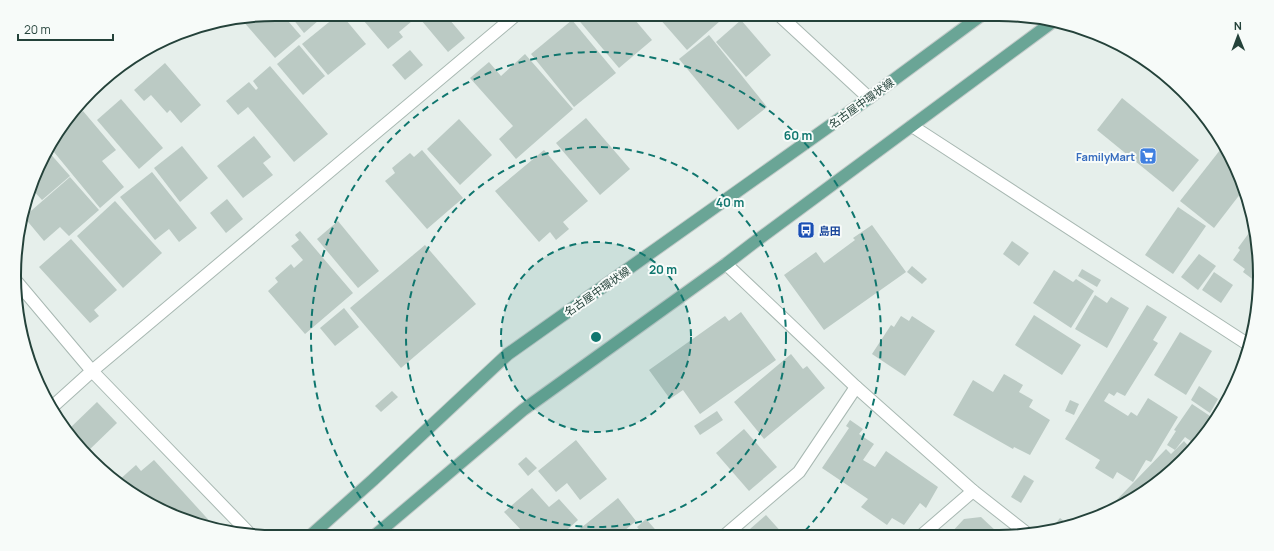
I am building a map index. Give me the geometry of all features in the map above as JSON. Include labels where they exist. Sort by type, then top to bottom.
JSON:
[{"type":"main road","name":"名古屋中環状線","points":[[317,530],[379,475],[508,354],[869,98],[974,21]]},
{"type":"main road","points":[[381,530],[523,410],[726,264],[1047,26]]},
{"type":"street","points":[[55,403],[509,21]]},
{"type":"street","points":[[786,21],[869,98]]},
{"type":"street","points":[[912,126],[1244,342]]},
{"type":"street","points":[[726,264],[856,387],[973,491],[1021,529]]},
{"type":"street","points":[[22,288],[92,371],[244,528]]},
{"type":"street","points":[[731,530],[799,472],[856,387]]},
{"type":"street","points":[[928,530],[973,491]]},
{"type":"building","points":[[288,21],[301,36],[275,58],[244,23]]},
{"type":"building","points":[[295,21],[318,21],[304,33]]},
{"type":"building","points":[[330,21],[347,21],[366,44],[328,75],[302,44]]},
{"type":"building","points":[[364,21],[412,21],[399,32],[403,37],[388,49]]},
{"type":"building","points":[[422,21],[451,21],[465,38],[448,52]]},
{"type":"building","points":[[571,21],[573,21],[616,73],[574,107],[531,54]]},
{"type":"building","points":[[579,21],[636,21],[652,40],[619,68]]},
{"type":"building","points":[[662,21],[720,21],[687,50]]},
{"type":"building","points":[[740,21],[742,21],[771,55],[746,77],[716,42]]},
{"type":"building","points":[[709,35],[767,107],[738,130],[679,59]]},
{"type":"building","points":[[299,45],[325,76],[303,95],[277,64]]},
{"type":"building","points":[[410,50],[423,65],[405,80],[392,65]]},
{"type":"building","points":[[525,54],[573,109],[516,159],[499,139],[513,126],[470,78],[489,62],[501,76]]},
{"type":"building","points":[[165,63],[201,105],[181,123],[170,110],[167,113],[151,95],[144,101],[134,90]]},
{"type":"building","points":[[270,66],[328,134],[294,162],[248,107],[238,115],[226,101],[249,82],[256,90],[258,88],[253,81]]},
{"type":"building","points":[[1122,98],[1199,160],[1173,192],[1097,130]]},
{"type":"building","points":[[121,99],[163,148],[139,169],[97,120]]},
{"type":"building","points":[[83,111],[116,150],[102,161],[124,187],[100,208],[53,151]]},
{"type":"building","points":[[586,118],[630,169],[600,195],[556,143]]},
{"type":"building","points":[[459,119],[492,155],[460,185],[427,149]]},
{"type":"building","points":[[254,136],[271,157],[263,163],[273,175],[243,198],[217,166]]},
{"type":"building","points":[[182,146],[208,178],[180,202],[154,168]]},
{"type":"building","points":[[422,150],[463,198],[427,229],[385,181],[395,173],[392,168],[410,153],[414,157]]},
{"type":"building","points":[[544,150],[588,201],[563,222],[569,229],[556,240],[550,232],[539,242],[495,191]]},
{"type":"building","points":[[1220,150],[1234,178],[1239,195],[1214,228],[1180,201]]},
{"type":"building","points":[[51,155],[70,176],[42,200],[35,193],[40,178]]},
{"type":"building","points":[[152,172],[197,228],[179,242],[169,229],[155,240],[120,197]]},
{"type":"building","points":[[70,177],[99,210],[69,236],[60,227],[44,241],[27,221],[29,212]]},
{"type":"building","points":[[227,199],[243,219],[226,233],[210,213]]},
{"type":"building","points":[[115,201],[162,253],[123,288],[77,236]]},
{"type":"building","points":[[1178,207],[1206,226],[1173,274],[1145,255]]},
{"type":"building","points":[[338,221],[379,271],[358,288],[317,239]]},
{"type":"building","points":[[872,225],[906,272],[824,330],[784,275],[816,252],[824,263],[855,240],[853,238]]},
{"type":"building","points":[[300,231],[353,293],[305,334],[268,291],[278,282],[275,278],[291,264],[294,268],[303,260],[291,246],[299,240],[295,235]]},
{"type":"building","points":[[1249,233],[1253,279],[1243,272],[1245,269],[1233,260],[1240,250],[1238,248]]},
{"type":"building","points":[[71,239],[117,290],[94,310],[99,316],[90,323],[39,267]]},
{"type":"building","points":[[1012,241],[1029,253],[1019,266],[1003,254]]},
{"type":"building","points":[[425,245],[476,304],[401,368],[350,308]]},
{"type":"building","points":[[1199,254],[1216,266],[1198,290],[1181,277]]},
{"type":"building","points":[[912,266],[927,279],[922,284],[907,272]]},
{"type":"building","points":[[1082,269],[1101,280],[1097,287],[1078,276]]},
{"type":"building","points":[[1054,270],[1073,282],[1076,279],[1094,291],[1071,328],[1033,303]]},
{"type":"building","points":[[1214,272],[1233,285],[1221,303],[1202,290]]},
{"type":"building","points":[[1095,295],[1107,303],[1111,297],[1129,308],[1107,348],[1075,329]]},
{"type":"building","points":[[1147,305],[1167,317],[1153,340],[1158,343],[1125,396],[1117,392],[1114,396],[1109,393],[1104,401],[1128,416],[1131,412],[1137,416],[1148,398],[1178,417],[1151,462],[1146,460],[1133,482],[1117,472],[1113,479],[1095,468],[1100,460],[1065,439]]},
{"type":"building","points":[[344,308],[359,327],[335,346],[320,328]]},
{"type":"building","points":[[741,312],[776,360],[700,414],[683,390],[670,399],[649,370],[725,316],[729,321]]},
{"type":"building","points":[[1034,315],[1081,345],[1062,375],[1015,345]]},
{"type":"building","points":[[901,316],[909,321],[912,316],[935,331],[905,376],[872,354],[891,325],[894,327]]},
{"type":"building","points":[[1180,332],[1212,351],[1186,395],[1154,375]]},
{"type":"building","points":[[791,354],[803,369],[807,366],[825,388],[764,439],[734,402]]},
{"type":"building","points":[[1004,374],[1023,385],[1019,392],[1033,400],[1029,407],[1050,420],[1030,455],[1014,447],[1013,449],[953,415],[973,380],[993,392]]},
{"type":"building","points":[[1199,386],[1218,399],[1210,413],[1191,400]]},
{"type":"building","points":[[392,391],[398,397],[381,412],[375,406]]},
{"type":"building","points":[[1070,400],[1079,404],[1074,415],[1065,411]]},
{"type":"building","points":[[97,402],[117,423],[90,449],[71,427]]},
{"type":"building","points":[[1192,404],[1210,416],[1191,441],[1185,437],[1175,450],[1167,445],[1176,431],[1174,430]]},
{"type":"building","points":[[717,411],[723,420],[700,435],[694,426]]},
{"type":"building","points":[[850,420],[863,429],[859,434],[874,444],[863,460],[875,467],[886,451],[938,487],[926,508],[920,503],[904,525],[892,518],[887,525],[861,507],[868,499],[822,468],[849,428],[846,426]]},
{"type":"building","points":[[744,429],[777,467],[749,491],[716,453]]},
{"type":"building","points":[[576,440],[607,479],[580,500],[567,483],[556,492],[538,471]]},
{"type":"building","points":[[1184,441],[1188,445],[1166,467],[1140,487],[1114,502],[1166,449],[1171,454]]},
{"type":"building","points":[[526,457],[537,468],[528,476],[518,464]]},
{"type":"building","points":[[154,460],[209,521],[178,511],[163,504],[148,496],[122,478],[136,465],[141,471]]},
{"type":"building","points":[[1024,475],[1034,481],[1021,503],[1011,497]]},
{"type":"building","points":[[532,488],[549,507],[559,499],[578,520],[567,530],[521,530],[504,512]]},
{"type":"building","points":[[618,498],[636,521],[625,530],[578,530]]},
{"type":"building","points":[[766,515],[780,530],[749,530]]},
{"type":"building","points":[[981,517],[995,530],[954,530],[964,519]]},
{"type":"building","points":[[1060,518],[1064,521],[1056,523]]},
{"type":"building","points":[[646,519],[656,530],[640,530],[637,527]]},
{"type":"place","name":"FamilyMart","points":[[1148,156]]},
{"type":"place","name":"島田","points":[[806,230]]}]
